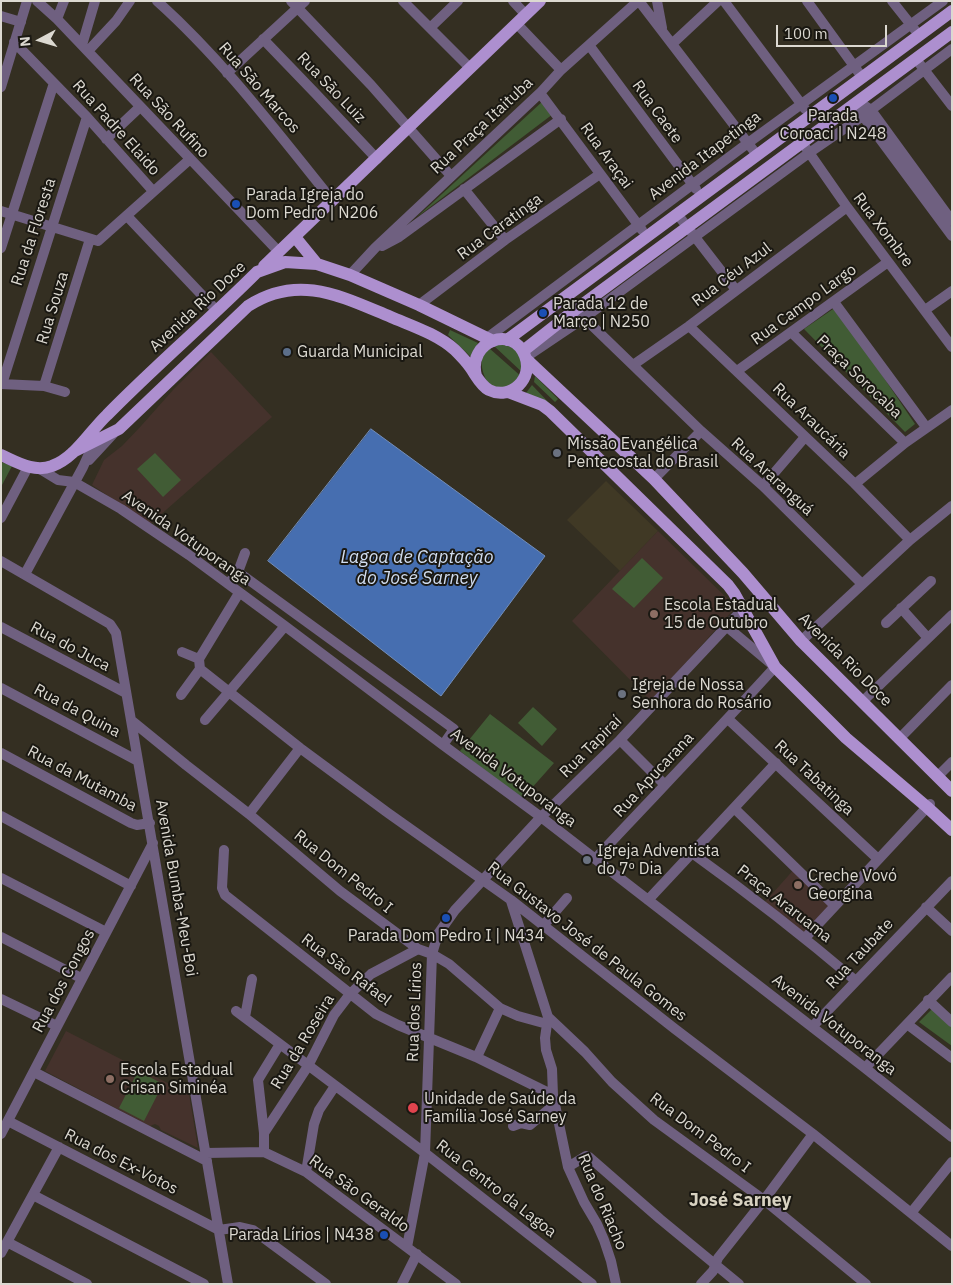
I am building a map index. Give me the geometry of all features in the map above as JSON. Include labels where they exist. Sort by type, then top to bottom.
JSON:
[{"type":"main road","points":[[257,272],[540,1]]},
{"type":"main road","name":"Avenida Itapetinga","points":[[507,340],[848,88],[915,30],[952,11]]},
{"type":"main road","points":[[508,392],[516,388],[525,378],[527,368],[525,356],[805,148],[858,102],[920,64],[952,32]]},
{"type":"main road","points":[[848,88],[858,102]]},
{"type":"main road","points":[[294,237],[317,264]]},
{"type":"main road","name":"Avenida Rio Doce","points":[[73,452],[106,415],[257,272],[285,262],[317,264],[350,275],[490,339],[507,340],[518,346],[525,356],[654,479],[743,573],[801,641],[952,791]]},
{"type":"main road","name":"Avenida Rio Doce","points":[[34,468],[60,462],[73,452],[119,429],[248,306],[262,297],[300,289],[318,290],[337,295],[443,341],[455,350],[479,382],[489,390],[508,392],[542,405],[550,411],[728,585],[775,667],[846,738],[910,792],[929,805],[952,830]]},
{"type":"main road","points":[[476,376],[474,369],[477,355],[490,339]]},
{"type":"main road","points":[[1,455],[34,468]]},
{"type":"main road","points":[[929,805],[952,825]]},
{"type":"street","points":[[1,87],[27,1]]},
{"type":"street","name":"Rua São Rufino","points":[[37,1],[85,48],[189,160],[279,252]]},
{"type":"street","points":[[57,19],[64,1]]},
{"type":"street","points":[[85,48],[95,1]]},
{"type":"street","points":[[85,48],[116,21],[130,1]]},
{"type":"street","name":"Rua São Marcos","points":[[157,1],[227,73],[332,200]]},
{"type":"street","points":[[403,1],[470,68]]},
{"type":"street","points":[[430,28],[458,1]]},
{"type":"street","points":[[513,1],[522,19],[561,70]]},
{"type":"street","name":"Rua Praça Itaituba","points":[[350,275],[451,176],[540,93],[561,70],[639,1],[757,155]]},
{"type":"street","points":[[657,1],[662,29]]},
{"type":"street","points":[[672,43],[718,1]]},
{"type":"street","points":[[724,1],[809,115]]},
{"type":"street","points":[[807,1],[862,77]]},
{"type":"street","points":[[892,1],[915,30]]},
{"type":"street","name":"Avenida Itapetinga","points":[[490,339],[748,143],[854,66],[915,30],[943,1]]},
{"type":"street","points":[[227,73],[298,4],[451,176]]},
{"type":"street","points":[[1,16],[21,22]]},
{"type":"street","name":"Rua São Luiz","points":[[263,39],[315,92],[376,159]]},
{"type":"street","name":"Rua Padre Elaido","points":[[14,42],[87,117],[153,191]]},
{"type":"street","name":"Rua Caete","points":[[589,46],[701,196]]},
{"type":"street","points":[[805,148],[867,113],[920,64],[952,48]]},
{"type":"street","points":[[920,64],[952,106]]},
{"type":"street","points":[[1,248],[6,213],[54,83]]},
{"type":"street","name":"Rua Araçai","points":[[540,93],[647,236]]},
{"type":"street","points":[[858,102],[952,220]]},
{"type":"street","points":[[106,139],[140,107]]},
{"type":"street","points":[[867,113],[952,236]]},
{"type":"street","name":"Rua da Floresta","points":[[2,384],[87,117]]},
{"type":"street","points":[[376,248],[382,247],[399,237],[560,119]]},
{"type":"street","name":"Rua Xombre","points":[[792,128],[847,207],[952,347]]},
{"type":"street","points":[[6,213],[93,240],[102,239],[189,160]]},
{"type":"street","name":"Rua Caratinga","points":[[419,305],[505,240],[600,174]]},
{"type":"street","points":[[464,189],[505,240]]},
{"type":"street","name":"Rua Céu Azul","points":[[633,364],[689,326],[847,207]]},
{"type":"street","points":[[678,215],[736,290]]},
{"type":"street","points":[[127,216],[217,311]]},
{"type":"street","name":"Rua Souza","points":[[44,386],[93,240]]},
{"type":"street","name":"Rua Campo Largo","points":[[738,372],[888,262]]},
{"type":"street","points":[[925,310],[952,290]]},
{"type":"street","name":"Praça Sorocaba","points":[[834,302],[926,427]]},
{"type":"street","name":"Rua Araranguá","points":[[580,314],[701,431],[762,486],[862,584]]},
{"type":"street","name":"Rua Araucária","points":[[689,326],[855,484],[910,540]]},
{"type":"street","name":"Praça Sorocaba","points":[[792,333],[905,443]]},
{"type":"street","points":[[2,384],[44,386],[65,392]]},
{"type":"street","points":[[855,484],[905,443],[952,410]]},
{"type":"street","name":"Avenida Rio Doce","points":[[24,574],[84,466],[106,415]]},
{"type":"street","name":"Avenida Rio Doce","points":[[84,466],[119,429]]},
{"type":"street","points":[[654,479],[701,431]]},
{"type":"street","points":[[762,486],[806,437]]},
{"type":"street","points":[[1,518],[34,468]]},
{"type":"street","name":"Avenida Votuporanga","points":[[34,468],[58,480],[74,482],[121,509],[189,555],[542,817],[952,1137]]},
{"type":"street","points":[[801,641],[910,540],[951,508]]},
{"type":"street","points":[[228,584],[238,572],[245,554]]},
{"type":"street","name":"Avenida Bumba-Meu-Boi","points":[[1,561],[114,628],[150,823],[228,1284]]},
{"type":"street","name":"Avenida Votuporanga","points":[[238,572],[454,729],[443,745]]},
{"type":"street","points":[[886,623],[930,581]]},
{"type":"street","points":[[181,695],[239,593]]},
{"type":"street","points":[[901,608],[927,637]]},
{"type":"street","name":"Rua Tapiraí","points":[[542,817],[620,740],[743,609]]},
{"type":"street","points":[[863,701],[927,637],[952,615]]},
{"type":"street","points":[[205,720],[228,692],[299,616]]},
{"type":"street","name":"Avenida Rio Doce","points":[[726,626],[775,667]]},
{"type":"street","name":"Rua do Juca","points":[[1,627],[126,693]]},
{"type":"street","name":"Rua Gustavo José de Paula Gomes","points":[[182,652],[199,664],[228,692],[300,748],[511,900],[813,1134],[952,1246]]},
{"type":"street","points":[[342,669],[351,653]]},
{"type":"street","name":"Rua Apucarana","points":[[595,859],[775,667]]},
{"type":"street","points":[[900,738],[952,685]]},
{"type":"street","name":"Rua da Quina","points":[[1,688],[138,761]]},
{"type":"street","points":[[397,711],[408,696]]},
{"type":"street","name":"Rua Tabatinga","points":[[728,719],[878,859]]},
{"type":"street","name":"Rua Dom Pedro I","points":[[132,720],[249,814],[340,891],[418,949],[450,964],[500,1008],[518,1016],[547,1020],[585,1052],[612,1082],[654,1120],[764,1200],[854,1280],[866,1284]]},
{"type":"street","points":[[620,740],[664,784]]},
{"type":"street","points":[[249,814],[300,748]]},
{"type":"street","name":"Rua da Mutamba","points":[[1,753],[131,823],[144,825],[150,823]]},
{"type":"street","points":[[937,777],[952,762]]},
{"type":"street","points":[[648,900],[776,763]]},
{"type":"street","points":[[805,938],[929,805]]},
{"type":"street","name":"Praça Araruama","points":[[735,809],[835,906]]},
{"type":"street","points":[[1,816],[130,886]]},
{"type":"street","name":"Rua dos Lírios","points":[[407,1247],[425,1153],[432,954],[438,934],[455,910],[542,817]]},
{"type":"street","name":"Rua dos Congos","points":[[1,1134],[153,843]]},
{"type":"street","name":"Rua São Rafael","points":[[224,850],[222,888],[228,899],[350,994],[388,1020],[477,1057],[554,1099]]},
{"type":"street","name":"Praça Araruama","points":[[692,853],[752,896],[856,981]]},
{"type":"street","points":[[1,878],[106,932]]},
{"type":"street","name":"Rua Taubate","points":[[812,1027],[952,881]]},
{"type":"street","points":[[543,926],[567,898]]},
{"type":"street","name":"Rua do Riacho","points":[[511,900],[547,1020],[545,1038],[552,1069],[554,1099],[568,1167],[604,1240],[616,1284]]},
{"type":"street","points":[[926,907],[952,931]]},
{"type":"street","points":[[1,937],[81,978]]},
{"type":"street","name":"Rua da Roseira","points":[[264,1133],[308,1066],[334,1015],[350,994],[371,974],[418,949]]},
{"type":"street","points":[[865,1068],[952,977]]},
{"type":"street","name":"Rua Centro da Lagoa","points":[[252,979],[241,1014],[425,1153],[592,1284]]},
{"type":"street","points":[[1,1012],[4,1000],[57,1026]]},
{"type":"street","points":[[928,1000],[952,1022]]},
{"type":"street","points":[[477,1057],[500,1008]]},
{"type":"street","points":[[906,1024],[952,1058]]},
{"type":"street","points":[[264,1152],[264,1133],[258,1080],[280,1044]]},
{"type":"street","points":[[34,1072],[206,1157]]},
{"type":"street","points":[[306,1172],[314,1124],[319,1110],[335,1086]]},
{"type":"street","points":[[513,1126],[520,1123],[530,1125],[554,1099]]},
{"type":"street","name":"Rua dos Ex-Votos","points":[[8,1121],[219,1230]]},
{"type":"street","points":[[701,1284],[713,1272],[718,1258],[813,1134]]},
{"type":"street","points":[[1,1253],[59,1147]]},
{"type":"street","name":"Rua São Geraldo","points":[[206,1157],[264,1152],[306,1172],[456,1284]]},
{"type":"street","points":[[568,1167],[586,1156],[590,1157],[660,1220],[739,1284]]},
{"type":"street","points":[[911,1213],[952,1162]]},
{"type":"street","points":[[33,1195],[204,1284]]},
{"type":"street","points":[[219,1230],[240,1226],[253,1230],[326,1284]]},
{"type":"street","points":[[7,1242],[87,1284]]},
{"type":"street","points":[[402,1284],[417,1254]]},
{"type":"shaded area","points":[[211,352],[272,417],[150,524],[92,485],[104,460],[122,446]]},
{"type":"shaded area","points":[[606,481],[658,531],[620,571],[567,520]]},
{"type":"shaded area","name":"Escola Estadual 15 de Outubro","points":[[658,531],[736,607],[651,701],[572,621]]},
{"type":"shaded area","name":"Creche Vovó Georgina","points":[[796,867],[836,904],[807,935],[764,903]]},
{"type":"shaded area","name":"Escola Estadual Crisan Siminéa","points":[[66,1031],[189,1094],[198,1148],[161,1130],[159,1126],[155,1124],[150,1126],[45,1071]]},
{"type":"green space","points":[[543,101],[553,114],[417,217]]},
{"type":"green space","points":[[836,307],[915,424],[905,432],[804,329]]},
{"type":"green space","points":[[450,330],[478,343],[471,357],[448,335]]},
{"type":"green space","points":[[498,343],[519,349],[524,374],[493,345]]},
{"type":"green space","points":[[489,348],[523,378],[510,388],[497,388],[490,385],[483,372],[482,362],[483,354]]},
{"type":"green space","points":[[535,376],[558,399],[555,402],[534,382]]},
{"type":"green space","points":[[532,385],[552,406],[526,393]]},
{"type":"green space","points":[[155,453],[181,480],[163,497],[137,469]]},
{"type":"green space","points":[[1,462],[12,466],[1,487]]},
{"type":"green space","points":[[642,558],[663,578],[634,608],[612,589]]},
{"type":"green space","points":[[533,707],[557,729],[542,746],[518,723]]},
{"type":"green space","points":[[490,714],[554,763],[522,799],[460,751]]},
{"type":"green space","points":[[933,1008],[952,1027],[952,1046],[919,1022]]},
{"type":"green space","points":[[138,1071],[163,1084],[144,1121],[119,1108]]},
{"type":"water","name":"Lagoa de Captação do José Sarney","points":[[371,429],[545,556],[441,696],[268,561]]},
{"type":"place","name":"Parada Coroaci | N248","points":[[833,98]]},
{"type":"place","name":"Parada Igreja do Dom Pedro | N206","points":[[236,204]]},
{"type":"place","name":"Parada 12 de Março | N250","points":[[543,313]]},
{"type":"place","name":"Guarda Municipal","points":[[287,352]]},
{"type":"place","name":"Missão Evangélica Pentecostal do Brasil","points":[[557,453]]},
{"type":"place","name":"Escola Estadual 15 de Outubro","points":[[654,614]]},
{"type":"place","name":"Igreja de Nossa Senhora do Rosário","points":[[622,694]]},
{"type":"place","name":"Igreja Adventista do 7º Dia","points":[[587,860]]},
{"type":"place","name":"Creche Vovó Georgina","points":[[798,885]]},
{"type":"place","name":"Parada Dom Pedro I | N434","points":[[446,918]]},
{"type":"place","name":"Escola Estadual Crisan Siminéa","points":[[110,1079]]},
{"type":"place","name":"Unidade de Saúde da Família José Sarney","points":[[413,1108]]},
{"type":"place","name":"Parada Lírios | N438","points":[[384,1235]]},
{"type":"district","name":"José Sarney","points":[[740,1201]]}]
